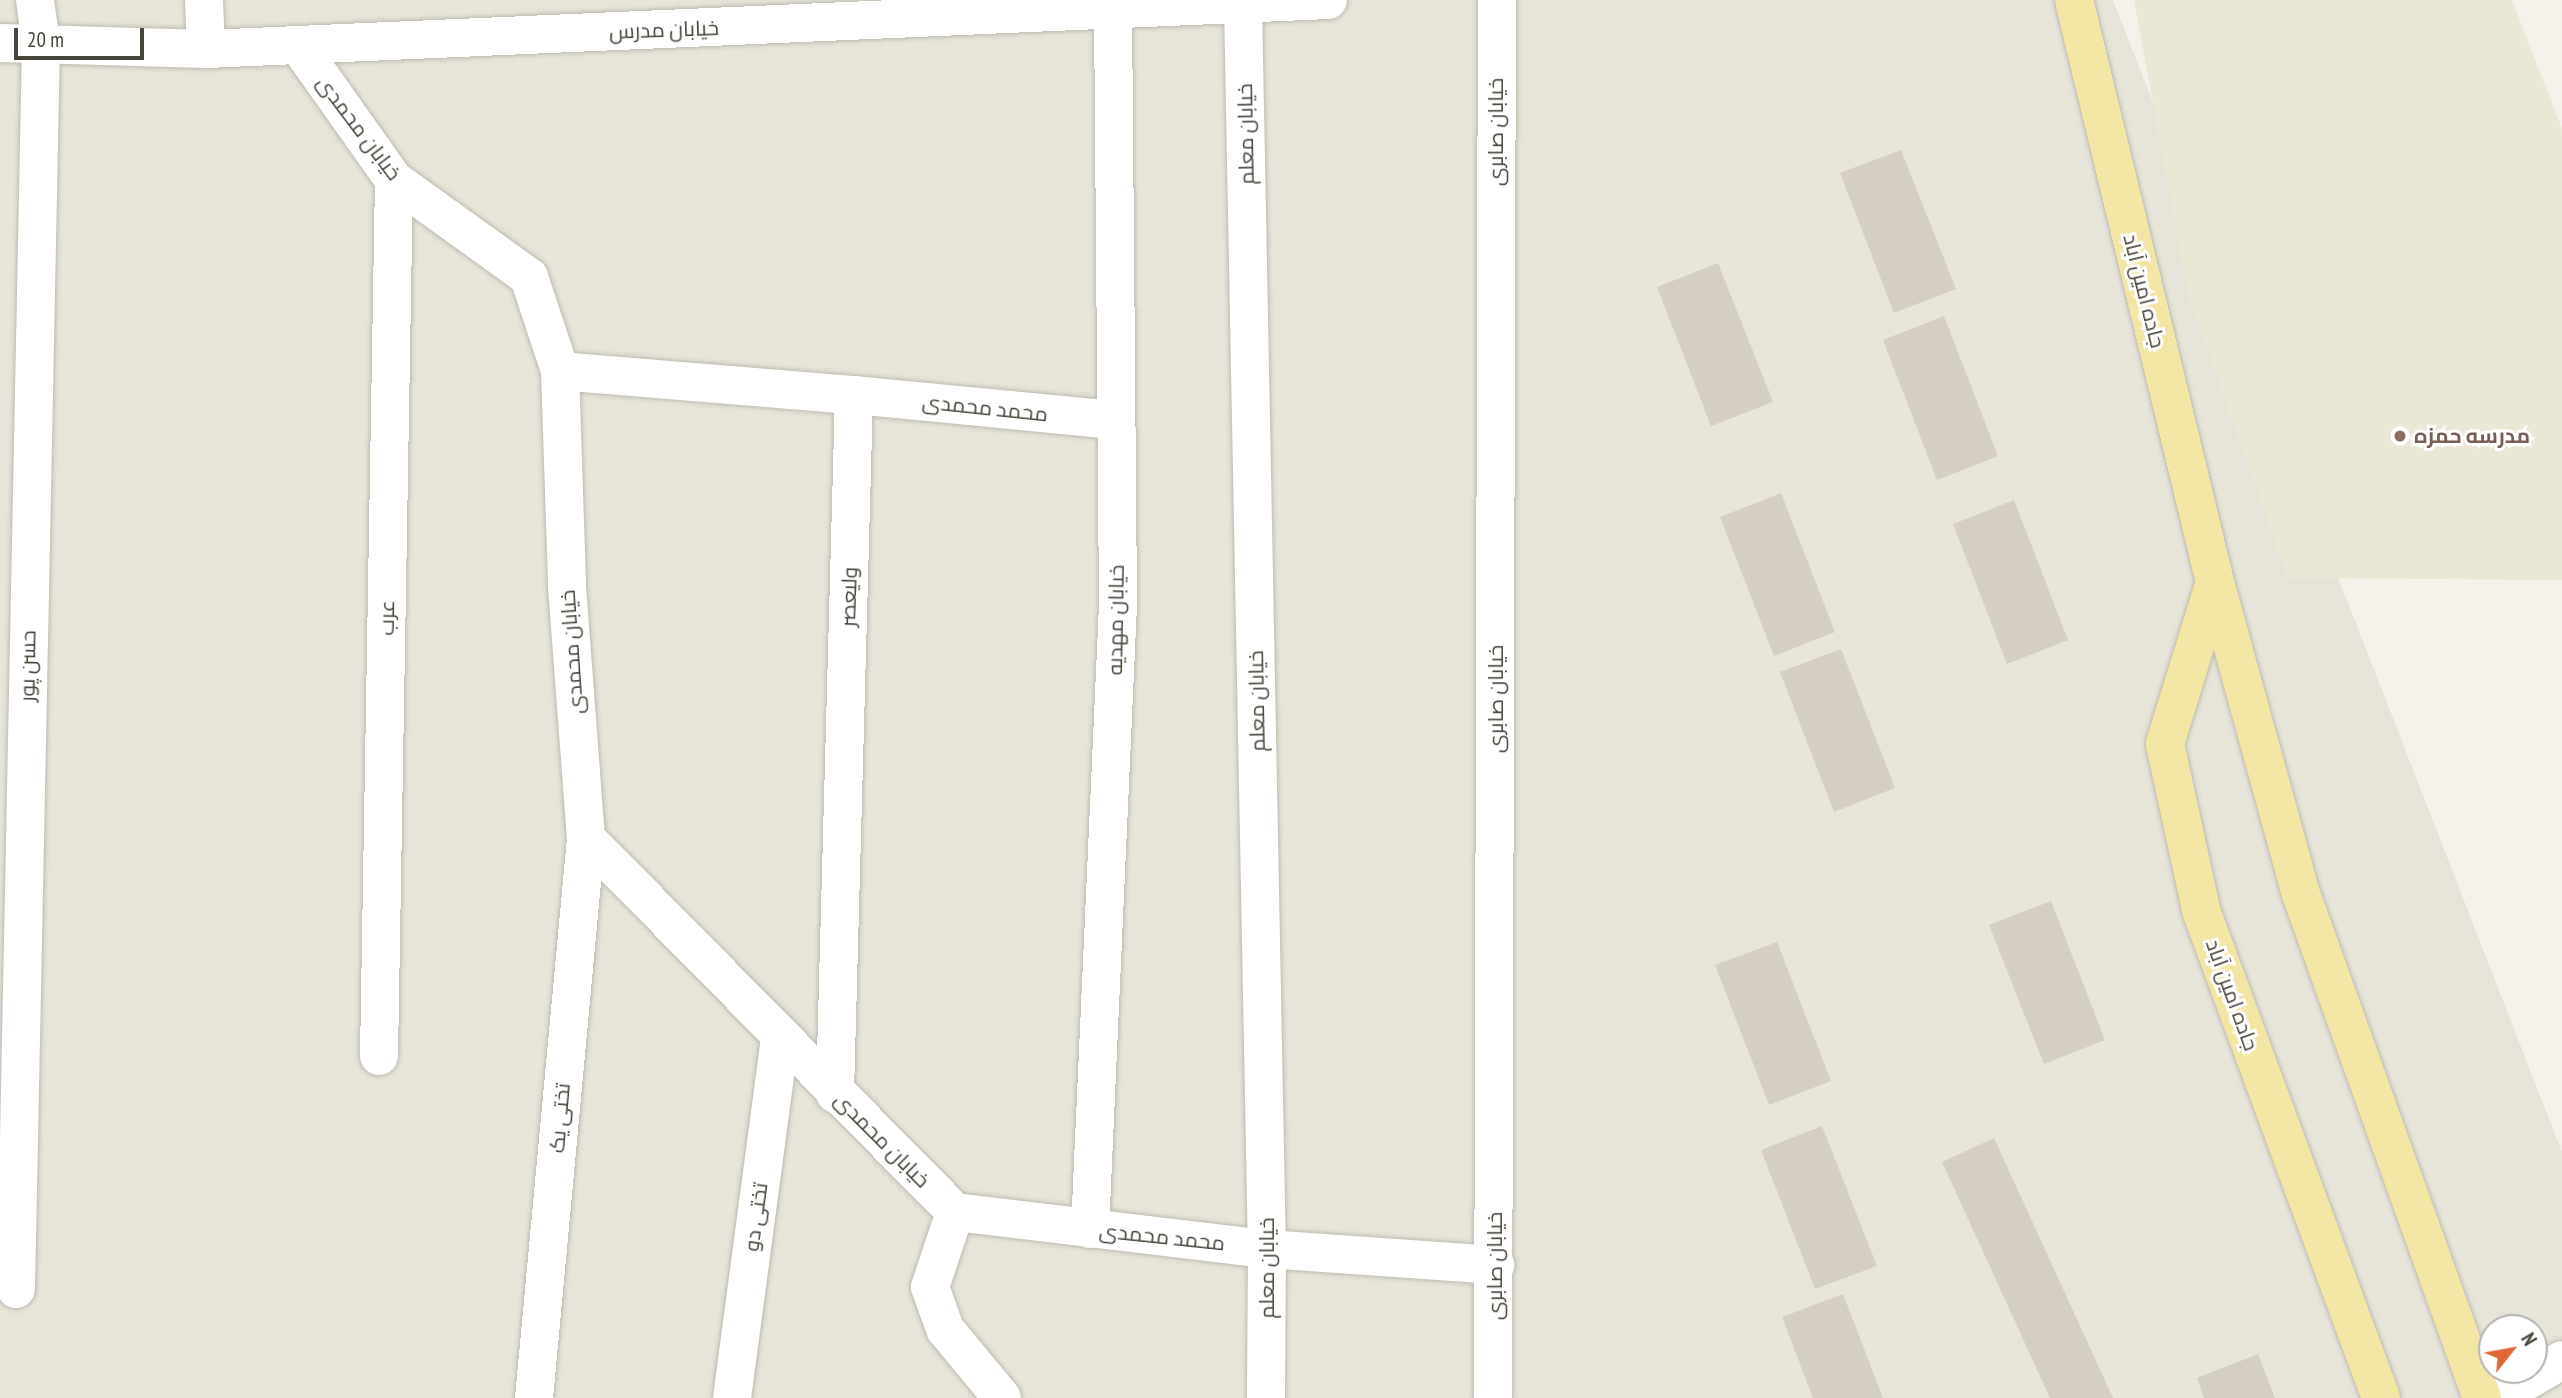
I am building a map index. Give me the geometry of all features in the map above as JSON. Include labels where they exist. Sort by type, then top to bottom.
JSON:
[{"type":"main road","name":"جاده امین آباد","points":[[2074,0],[2215,582],[2301,894],[2482,1398]]},
{"type":"main road","name":"جاده امین آباد","points":[[2215,582],[2165,744],[2202,913],[2381,1398]]},
{"type":"street","name":"حسن پور","points":[[16,1289],[41,44],[35,0]]},
{"type":"street","points":[[204,0],[206,49]]},
{"type":"street","name":"خیابان مدرس","points":[[0,43],[206,49],[299,46],[1328,0]]},
{"type":"street","name":"خیابان صابری","points":[[1493,1398],[1497,0]]},
{"type":"street","name":"خیابان معلم","points":[[1243,4],[1267,1249],[1266,1398]]},
{"type":"street","name":"خیابان مهدیه","points":[[1090,1229],[1118,605],[1113,10]]},
{"type":"street","name":"خیابان محمدی","points":[[299,46],[394,180],[529,277],[560,371],[567,586],[586,838],[954,1212]]},
{"type":"street","name":"عرب","points":[[379,1056],[394,180]]},
{"type":"street","points":[[560,371],[854,395]]},
{"type":"street","name":"محمد محمدی","points":[[854,395],[1116,421]]},
{"type":"street","name":"ولیعصر","points":[[835,1094],[854,395]]},
{"type":"street","name":"تختی یک","points":[[534,1398],[586,838]]},
{"type":"street","name":"تختی دو","points":[[732,1398],[780,1037]]},
{"type":"street","points":[[954,1212],[930,1287],[945,1329],[1003,1398]]},
{"type":"street","name":"محمد محمدی","points":[[954,1212],[1267,1249],[1495,1265]]},
{"type":"street","points":[[2498,1398],[2562,1360]]},
{"type":"shaded area","points":[[0,0],[2113,0],[2562,1152],[2562,1398],[0,1398]]},
{"type":"shaded area","points":[[2134,0],[2512,0],[2562,129],[2562,580],[2288,578],[2188,294]]},
{"type":"building","points":[[1901,150],[1956,289],[1894,313],[1840,173]]},
{"type":"building","points":[[1718,263],[1773,402],[1711,426],[1657,287]]},
{"type":"building","points":[[1944,316],[1998,456],[1937,480],[1883,340]]},
{"type":"building","points":[[1781,493],[1835,632],[1774,656],[1720,517]]},
{"type":"building","points":[[2014,500],[2068,640],[2007,664],[1953,524]]},
{"type":"building","points":[[1841,649],[1895,788],[1834,812],[1780,672]]},
{"type":"building","points":[[2051,901],[2105,1040],[2044,1064],[1989,925]]},
{"type":"building","points":[[1777,942],[1831,1081],[1769,1105],[1715,965]]},
{"type":"building","points":[[1822,1126],[1877,1266],[1815,1289],[1761,1150]]},
{"type":"building","points":[[1994,1138],[2113,1398],[2050,1398],[1942,1162]]},
{"type":"building","points":[[1843,1294],[1883,1398],[1813,1398],[1782,1317]]},
{"type":"building","points":[[2258,1354],[2275,1398],[2204,1398],[2197,1378]]},
{"type":"place","name":"مدرسه حمزه","points":[[2400,436]]}]
